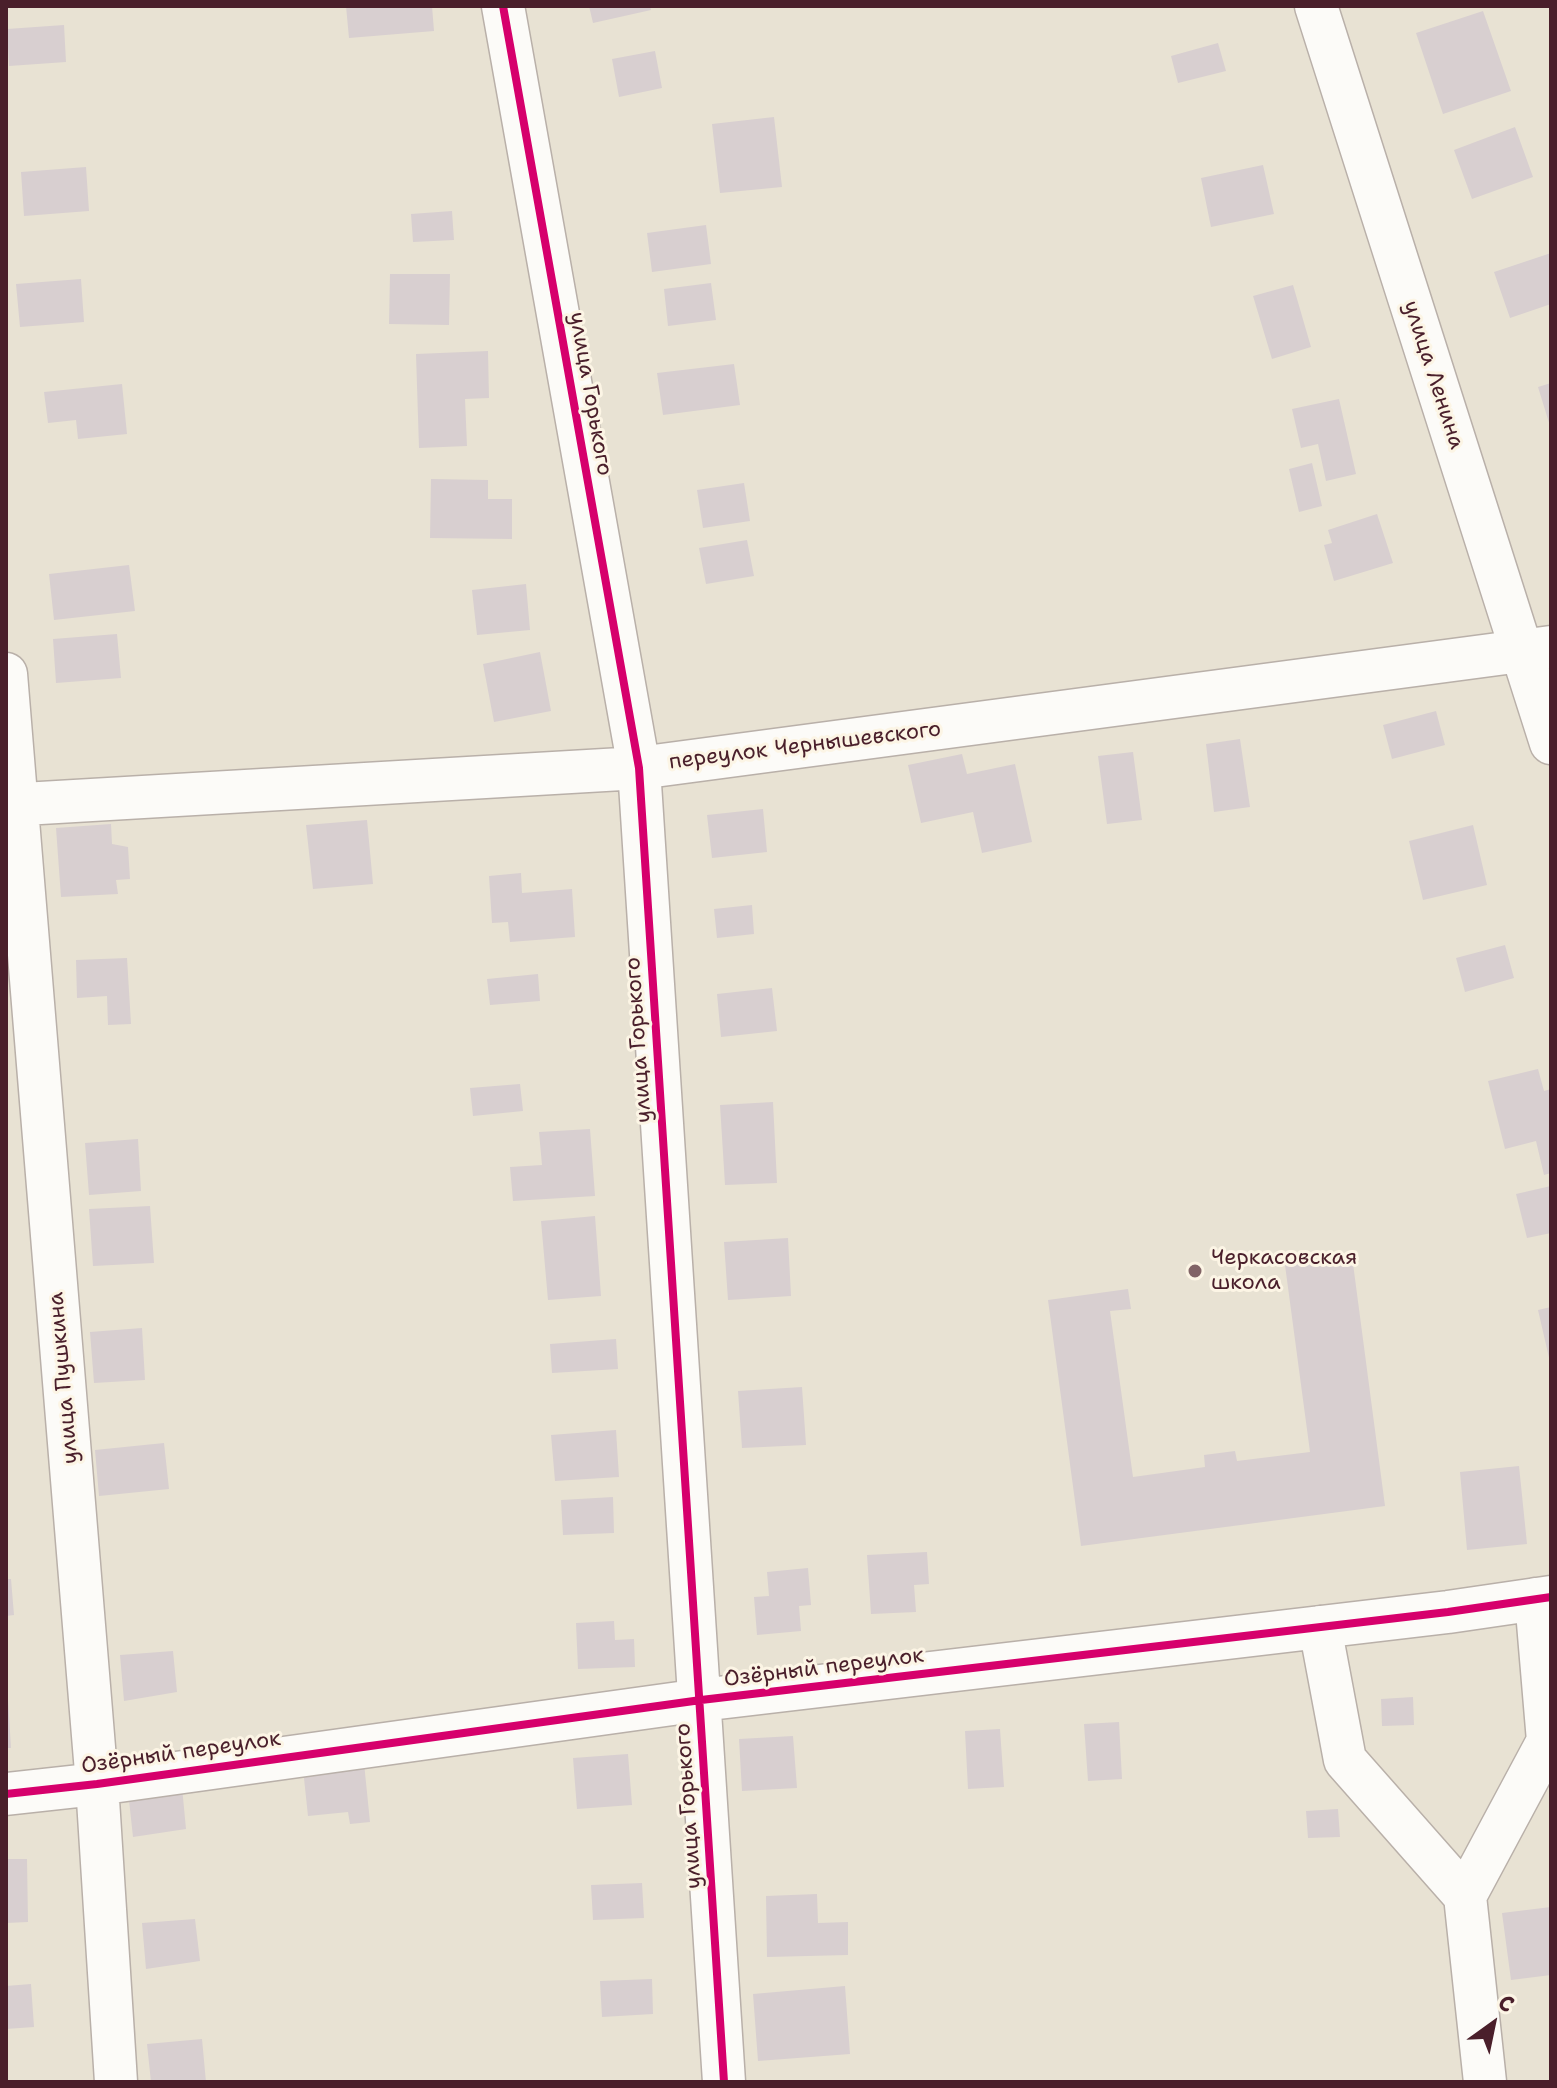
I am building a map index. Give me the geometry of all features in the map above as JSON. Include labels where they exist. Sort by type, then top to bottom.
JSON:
[{"type":"street","name":"улица Горького","points":[[503,6],[639,768],[724,2082]]},
{"type":"street","name":"улица Ленина","points":[[1316,6],[1536,650],[1551,743]]},
{"type":"street","name":"переулок Чернышевского","points":[[12,804],[639,768],[1536,650]]},
{"type":"street","name":"улица Пушкина","points":[[6,674],[12,804],[97,1784],[116,2082]]},
{"type":"street","name":"Озёрный переулок","points":[[6,1794],[701,1700],[1543,1598]]},
{"type":"street","points":[[1485,2082],[1465,1896],[1548,1741],[1543,1598]]},
{"type":"street","points":[[1320,1627],[1345,1760],[1465,1896]]},
{"type":"building","points":[[346,6],[432,6],[434,31],[349,38]]},
{"type":"building","points":[[589,6],[650,6],[651,10],[593,23]]},
{"type":"building","points":[[1483,11],[1511,91],[1443,114],[1416,33]]},
{"type":"building","points":[[64,25],[66,62],[9,66],[7,29]]},
{"type":"building","points":[[1218,43],[1226,71],[1178,83],[1171,56]]},
{"type":"building","points":[[655,51],[662,88],[619,97],[612,59]]},
{"type":"building","points":[[774,117],[782,187],[720,193],[712,124]]},
{"type":"building","points":[[1515,127],[1533,177],[1472,199],[1454,150]]},
{"type":"building","points":[[1263,165],[1274,214],[1211,227],[1201,178]]},
{"type":"building","points":[[86,167],[89,211],[24,216],[21,172]]},
{"type":"building","points":[[452,211],[454,240],[413,242],[411,214]]},
{"type":"building","points":[[706,225],[711,264],[652,272],[647,233]]},
{"type":"building","points":[[1551,253],[1551,304],[1510,318],[1494,272]]},
{"type":"building","points":[[390,274],[450,274],[449,325],[389,324]]},
{"type":"building","points":[[81,279],[84,322],[20,327],[16,284]]},
{"type":"building","points":[[711,283],[716,320],[668,326],[664,289]]},
{"type":"building","points":[[1293,285],[1311,347],[1272,359],[1253,296]]},
{"type":"building","points":[[488,351],[489,398],[465,399],[467,446],[419,448],[416,354]]},
{"type":"building","points":[[734,364],[740,405],[663,415],[657,373]]},
{"type":"building","points":[[1551,383],[1551,426],[1550,426],[1538,387]]},
{"type":"building","points":[[122,384],[127,434],[78,439],[76,420],[48,423],[44,392]]},
{"type":"building","points":[[1339,399],[1356,474],[1326,481],[1318,444],[1301,448],[1292,409]]},
{"type":"building","points":[[1312,463],[1322,506],[1299,512],[1289,469]]},
{"type":"building","points":[[431,479],[488,480],[488,499],[512,499],[512,539],[430,538]]},
{"type":"building","points":[[744,483],[750,521],[703,528],[697,490]]},
{"type":"building","points":[[1377,514],[1393,563],[1334,581],[1324,545],[1332,543],[1328,530]]},
{"type":"building","points":[[747,540],[754,576],[706,584],[699,548]]},
{"type":"building","points":[[129,565],[135,611],[54,620],[49,574]]},
{"type":"building","points":[[526,584],[530,630],[477,635],[472,590]]},
{"type":"building","points":[[117,634],[121,678],[56,683],[53,639]]},
{"type":"building","points":[[540,652],[551,711],[494,722],[483,664]]},
{"type":"building","points":[[1436,711],[1445,745],[1392,759],[1383,725]]},
{"type":"building","points":[[1240,739],[1250,807],[1214,812],[1206,744]]},
{"type":"building","points":[[1133,752],[1142,820],[1107,824],[1098,756]]},
{"type":"building","points":[[962,754],[967,774],[1015,764],[1032,842],[982,853],[973,812],[921,823],[908,765]]},
{"type":"building","points":[[763,809],[767,852],[712,858],[707,815]]},
{"type":"building","points":[[367,820],[373,884],[313,889],[306,825]]},
{"type":"building","points":[[111,824],[112,844],[128,847],[130,879],[116,880],[118,894],[61,897],[56,828]]},
{"type":"building","points":[[1473,825],[1487,885],[1423,900],[1409,841]]},
{"type":"building","points":[[521,873],[522,893],[572,889],[575,937],[510,942],[508,922],[492,923],[489,876]]},
{"type":"building","points":[[752,905],[754,934],[717,938],[714,909]]},
{"type":"building","points":[[1505,945],[1514,978],[1465,992],[1456,958]]},
{"type":"building","points":[[127,958],[131,1024],[108,1025],[107,996],[77,998],[76,960]]},
{"type":"building","points":[[538,974],[540,1001],[490,1005],[487,979]]},
{"type":"building","points":[[772,988],[777,1031],[721,1037],[717,994]]},
{"type":"building","points":[[1538,1069],[1544,1091],[1551,1089],[1551,1173],[1544,1175],[1536,1141],[1505,1149],[1488,1081]]},
{"type":"building","points":[[520,1084],[523,1111],[473,1116],[470,1088]]},
{"type":"building","points":[[773,1102],[777,1183],[725,1185],[720,1105]]},
{"type":"building","points":[[590,1129],[595,1196],[513,1201],[510,1167],[542,1165],[539,1132]]},
{"type":"building","points":[[138,1139],[141,1191],[89,1195],[85,1143]]},
{"type":"building","points":[[1551,1186],[1551,1233],[1527,1238],[1516,1194]]},
{"type":"building","points":[[150,1206],[154,1263],[93,1266],[89,1209]]},
{"type":"building","points":[[595,1216],[601,1296],[548,1300],[541,1221]]},
{"type":"building","points":[[788,1238],[791,1296],[728,1300],[724,1242]]},
{"type":"building","points":[[1352,1256],[1385,1506],[1081,1546],[1048,1300],[1128,1289],[1131,1309],[1110,1311],[1133,1477],[1205,1467],[1204,1455],[1235,1451],[1237,1461],[1310,1452],[1285,1265]]},
{"type":"building","points":[[1551,1307],[1551,1362],[1550,1362],[1538,1310]]},
{"type":"building","points":[[142,1328],[145,1380],[94,1383],[90,1332]]},
{"type":"building","points":[[616,1339],[618,1369],[552,1373],[550,1344]]},
{"type":"building","points":[[802,1387],[806,1445],[742,1448],[738,1391]]},
{"type":"building","points":[[616,1430],[619,1477],[555,1481],[551,1435]]},
{"type":"building","points":[[164,1443],[169,1489],[99,1496],[95,1450]]},
{"type":"building","points":[[1519,1466],[1527,1544],[1467,1550],[1460,1472]]},
{"type":"building","points":[[613,1497],[614,1533],[563,1535],[561,1500]]},
{"type":"building","points":[[927,1552],[929,1584],[914,1585],[916,1612],[871,1614],[867,1555]]},
{"type":"building","points":[[808,1568],[811,1605],[799,1606],[801,1631],[757,1635],[754,1597],[769,1596],[767,1572]]},
{"type":"building","points":[[6,1579],[11,1579],[14,1615],[6,1616]]},
{"type":"building","points":[[614,1621],[615,1640],[634,1639],[635,1667],[578,1669],[576,1623]]},
{"type":"building","points":[[173,1651],[177,1692],[124,1701],[120,1655]]},
{"type":"building","points":[[1413,1697],[1414,1725],[1382,1726],[1381,1699]]},
{"type":"building","points":[[8,1699],[11,1748],[6,1748]]},
{"type":"building","points":[[1119,1722],[1122,1779],[1088,1781],[1084,1724]]},
{"type":"building","points":[[1000,1729],[1004,1787],[968,1789],[965,1731]]},
{"type":"building","points":[[793,1736],[797,1788],[742,1791],[739,1739]]},
{"type":"building","points":[[628,1754],[632,1805],[577,1809],[573,1758]]},
{"type":"building","points":[[364,1763],[370,1822],[350,1824],[348,1812],[308,1816],[303,1769]]},
{"type":"building","points":[[182,1787],[186,1829],[133,1837],[128,1791]]},
{"type":"building","points":[[1338,1809],[1340,1837],[1308,1838],[1306,1811]]},
{"type":"building","points":[[6,1859],[27,1859],[28,1922],[6,1923]]},
{"type":"building","points":[[642,1883],[644,1918],[593,1920],[591,1885]]},
{"type":"building","points":[[817,1894],[818,1923],[848,1922],[848,1955],[767,1957],[766,1896]]},
{"type":"building","points":[[1551,1907],[1551,1975],[1511,1980],[1502,1913]]},
{"type":"building","points":[[195,1919],[200,1961],[146,1969],[142,1923]]},
{"type":"building","points":[[652,1979],[653,2014],[602,2017],[600,1981]]},
{"type":"building","points":[[31,1984],[34,2027],[6,2029],[6,1986]]},
{"type":"building","points":[[845,1986],[850,2054],[758,2061],[753,1994]]},
{"type":"building","points":[[202,2039],[206,2082],[151,2082],[147,2044]]},
{"type":"cycle path","points":[[503,6],[639,768],[724,2082]]},
{"type":"cycle path","points":[[6,1794],[701,1700],[1448,1612],[1551,1597]]},
{"type":"place","name":"Черкасовская школа","points":[[1195,1271]]}]
